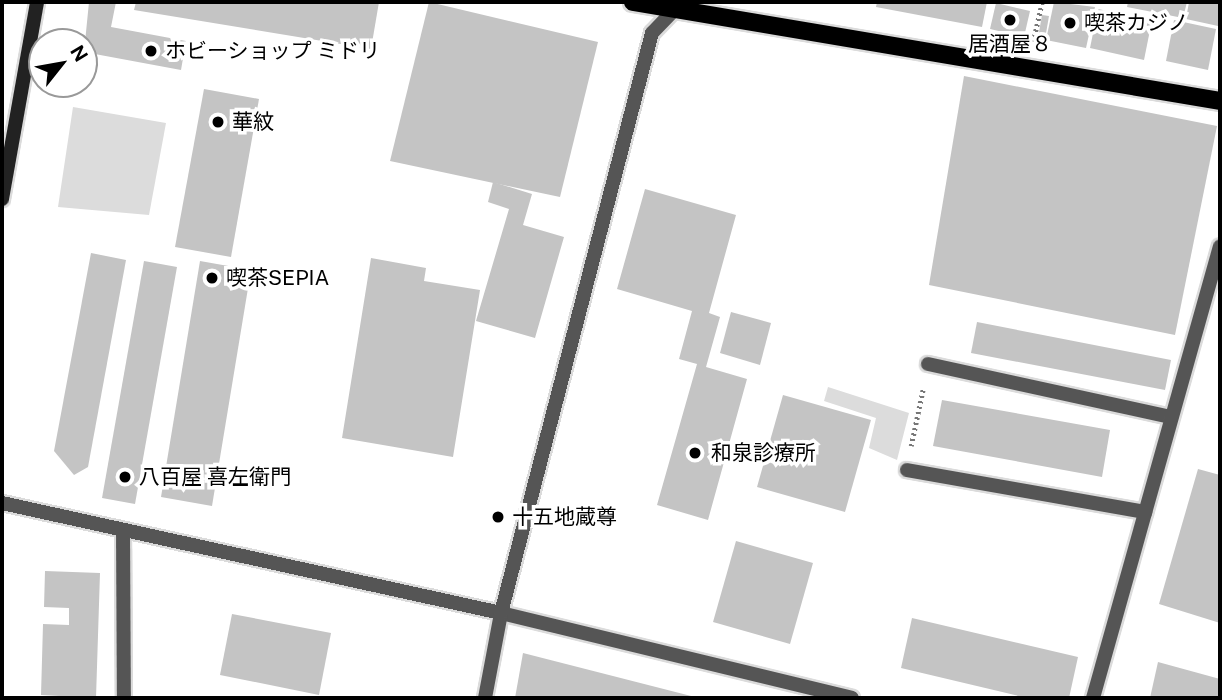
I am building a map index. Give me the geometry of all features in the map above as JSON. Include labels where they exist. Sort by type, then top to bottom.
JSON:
[{"type":"main road","points":[[633,2],[679,5],[1220,101]]},
{"type":"street","points":[[2,199],[37,2]]},
{"type":"street","points":[[485,698],[501,613],[652,33],[679,5]]},
{"type":"street","points":[[1093,698],[1220,247]]},
{"type":"street","points":[[928,364],[1171,417]]},
{"type":"street","points":[[907,470],[1145,512]]},
{"type":"street","points":[[2,503],[501,613],[852,698]]},
{"type":"street","points":[[123,530],[124,698]]},
{"type":"path","points":[[1031,48],[1042,2]]},
{"type":"path","points":[[907,470],[928,364]]},
{"type":"shaded area","points":[[73,107],[166,123],[149,215],[58,207]]},
{"type":"shaded area","points":[[828,387],[909,413],[897,460],[869,448],[876,418],[824,401]]},
{"type":"building","points":[[89,2],[116,2],[111,27],[186,41],[181,70],[98,55],[98,28],[86,28]]},
{"type":"building","points":[[136,2],[379,2],[371,49],[134,10]]},
{"type":"building","points":[[429,2],[598,42],[560,197],[390,161]]},
{"type":"building","points":[[877,2],[987,2],[982,27],[876,7]]},
{"type":"building","name":"喫茶カジノ","points":[[1054,2],[1095,7],[1086,48],[1046,40]]},
{"type":"building","points":[[1128,2],[1187,2],[1183,18],[1127,7]]},
{"type":"building","points":[[1189,2],[1220,2],[1218,26],[1186,19]]},
{"type":"building","name":"居酒屋８","points":[[996,3],[1030,11],[1024,37],[990,29]]},
{"type":"building","points":[[1098,9],[1152,20],[1144,60],[1090,48]]},
{"type":"building","points":[[1042,15],[1049,16],[1045,39],[1038,38]]},
{"type":"building","points":[[1174,20],[1216,29],[1208,70],[1166,61]]},
{"type":"building","points":[[964,76],[1217,126],[1175,335],[929,285]]},
{"type":"building","points":[[204,89],[259,99],[231,257],[175,247]]},
{"type":"building","points":[[493,182],[532,194],[523,225],[564,237],[535,338],[476,321],[509,209],[488,202]]},
{"type":"building","points":[[645,189],[736,215],[709,313],[720,317],[706,367],[747,379],[708,520],[657,505],[697,364],[679,359],[692,311],[617,289]]},
{"type":"building","points":[[91,253],[126,260],[88,467],[74,475],[54,451]]},
{"type":"building","points":[[371,258],[426,268],[424,281],[480,290],[453,457],[342,438]]},
{"type":"building","points":[[144,261],[177,267],[135,504],[102,498]]},
{"type":"building","points":[[200,261],[251,270],[212,506],[161,497]]},
{"type":"building","points":[[731,312],[771,323],[760,365],[720,353]]},
{"type":"building","points":[[977,322],[1171,360],[1165,390],[971,353]]},
{"type":"building","points":[[783,395],[871,420],[845,512],[757,487]]},
{"type":"building","points":[[942,400],[1110,430],[1102,477],[933,446]]},
{"type":"building","points":[[1198,469],[1220,475],[1220,623],[1159,604]]},
{"type":"building","points":[[736,541],[813,563],[790,644],[713,622]]},
{"type":"building","points":[[45,571],[100,573],[96,698],[41,695],[43,624],[69,625],[69,608],[44,607]]},
{"type":"building","points":[[232,614],[331,633],[319,695],[220,675]]},
{"type":"building","points":[[912,618],[1078,657],[1069,698],[1027,698],[901,668]]},
{"type":"building","points":[[523,653],[695,697],[515,698]]},
{"type":"building","points":[[1158,662],[1220,679],[1220,698],[1150,698]]},
{"type":"place","name":"居酒屋８","points":[[1010,20]]},
{"type":"place","name":"喫茶カジノ","points":[[1070,23]]},
{"type":"place","name":"ホビーショップ ミドリ","points":[[151,51]]},
{"type":"place","name":"華紋","points":[[218,122]]},
{"type":"place","name":"喫茶SEPIA","points":[[212,278]]},
{"type":"place","name":"和泉診療所","points":[[695,453]]},
{"type":"place","name":"八百屋 喜左衛門","points":[[125,477]]},
{"type":"place","name":"十五地蔵尊","points":[[498,517]]}]
